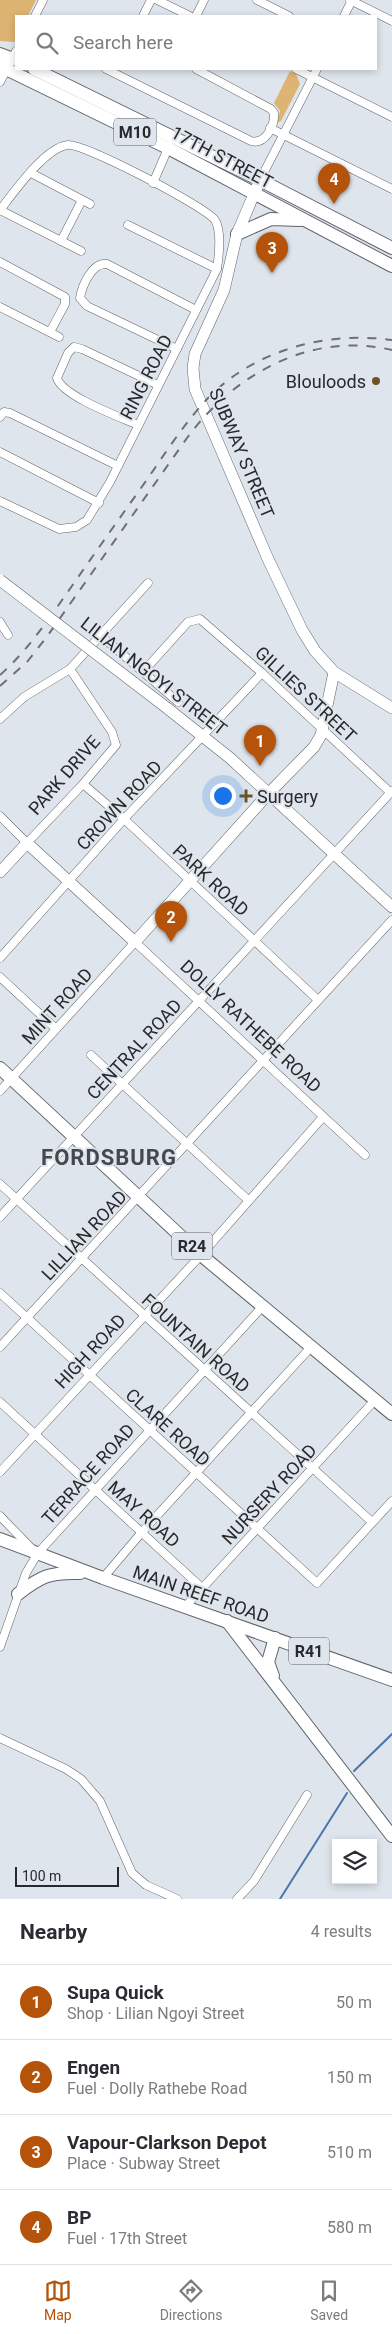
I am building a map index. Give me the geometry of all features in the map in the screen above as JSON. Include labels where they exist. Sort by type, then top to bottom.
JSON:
[{"type":"main road","name":"M10","points":[[0,54],[10,61]]},
{"type":"main road","name":"17TH STREET","points":[[28,70],[170,143],[260,180],[392,248]]},
{"type":"main road","name":"17TH STREET","points":[[36,70],[170,143],[303,220],[392,266]]},
{"type":"main road","points":[[236,234],[270,219],[303,220]]},
{"type":"main road","name":"R24","points":[[0,1068],[200,1254],[392,1414]]},
{"type":"main road","name":"MAIN REEF ROAD","points":[[0,1539],[87,1573],[392,1680]]},
{"type":"main road","points":[[18,1594],[43,1576],[63,1572],[87,1573]]},
{"type":"main road","name":"R41","points":[[226,1621],[392,1836]]},
{"type":"main road","points":[[275,1638],[268,1658],[268,1666],[284,1696]]},
{"type":"street","points":[[36,15],[43,0]]},
{"type":"street","points":[[144,15],[151,0]]},
{"type":"street","points":[[157,0],[188,15]]},
{"type":"street","points":[[196,15],[204,0]]},
{"type":"street","points":[[257,0],[287,15]]},
{"type":"street","points":[[344,15],[351,0],[392,21]]},
{"type":"street","points":[[0,82],[10,61]]},
{"type":"street","points":[[108,70],[251,141],[261,142],[274,118],[271,109],[198,70]]},
{"type":"street","points":[[298,70],[392,117]]},
{"type":"street","points":[[260,180],[317,70]]},
{"type":"street","points":[[270,128],[392,189]]},
{"type":"street","points":[[153,183],[170,143]]},
{"type":"street","name":"RING ROAD","points":[[0,210],[53,150],[71,144],[90,150],[201,208],[214,219],[218,230],[217,269],[99,503],[83,524],[69,529],[59,529],[0,501]]},
{"type":"street","points":[[31,173],[90,204]]},
{"type":"street","name":"SUBWAY STREET","points":[[260,180],[236,234],[224,290],[195,354],[192,368],[195,389],[268,558],[302,630],[315,650],[334,672],[392,708]]},
{"type":"street","points":[[61,241],[82,200]]},
{"type":"street","points":[[0,210],[81,251]]},
{"type":"street","points":[[128,225],[217,269]]},
{"type":"street","points":[[0,262],[65,297],[66,300],[50,332]]},
{"type":"street","points":[[177,349],[94,309],[84,303],[80,295],[95,267],[102,263],[196,310]]},
{"type":"street","points":[[0,307],[59,337]]},
{"type":"street","points":[[138,425],[61,386],[57,378],[70,350],[77,347],[158,385]]},
{"type":"street","points":[[0,417],[4,412],[10,413],[118,466]]},
{"type":"street","points":[[0,452],[99,503]]},
{"type":"street","name":"LILIAN NGOYI STREET","points":[[0,580],[204,737],[269,793],[392,907]]},
{"type":"street","points":[[0,719],[24,697],[70,669],[148,583]]},
{"type":"street","name":"GILLIES STREET","points":[[143,672],[188,622],[200,619],[262,673],[391,792]]},
{"type":"street","points":[[0,622],[8,635]]},
{"type":"street","points":[[100,635],[178,702]]},
{"type":"street","name":"PARK DRIVE","points":[[0,872],[83,784],[111,752],[116,741],[70,669]]},
{"type":"street","points":[[135,942],[269,793],[314,747],[322,728],[334,672]]},
{"type":"street","name":"CROWN ROAD","points":[[0,958],[124,819],[204,737],[262,673]]},
{"type":"street","name":"PARK ROAD","points":[[83,784],[124,819],[318,1000]]},
{"type":"street","name":"CENTRAL ROAD","points":[[0,1217],[391,792]]},
{"type":"street","points":[[0,816],[27,843]]},
{"type":"street","name":"DOLLY RATHEBE ROAD","points":[[27,843],[365,1155]]},
{"type":"street","name":"LILLIAN ROAD","points":[[0,1347],[392,920]]},
{"type":"street","name":"MINT ROAD","points":[[0,1091],[135,942]]},
{"type":"street","points":[[0,977],[56,1029]]},
{"type":"street","points":[[91,1055],[248,1200]]},
{"type":"street","name":"HIGH ROAD","points":[[0,1472],[144,1316],[323,1117]]},
{"type":"street","name":"FOUNTAIN ROAD","points":[[0,1184],[81,1260],[372,1522]]},
{"type":"street","name":"CLARE ROAD","points":[[0,1293],[317,1583],[372,1522]]},
{"type":"street","name":"TERRACE ROAD","points":[[0,1647],[18,1594],[36,1552],[263,1306]]},
{"type":"street","points":[[103,1578],[142,1532],[252,1414],[311,1347]]},
{"type":"street","name":"NURSERY ROAD","points":[[185,1608],[256,1528],[314,1469],[375,1400]]},
{"type":"street","name":"MAY ROAD","points":[[0,1402],[202,1588]]},
{"type":"street","points":[[372,1522],[392,1501]]},
{"type":"street","points":[[0,1516],[36,1552]]},
{"type":"street","points":[[0,1738],[66,1768],[81,1778],[100,1801],[132,1873],[146,1885],[177,1899]]},
{"type":"street","points":[[237,1899],[254,1881],[307,1794]]},
{"type":"shaded area","points":[[0,0],[36,0],[28,15],[15,15],[15,42],[0,41]]},
{"type":"shaded area","points":[[290,71],[296,74],[300,84],[281,121],[277,123],[280,111],[274,103]]},
{"type":"waterway","points":[[354,1771],[392,1734]]},
{"type":"waterway","points":[[280,1899],[347,1793]]},
{"type":"railway","points":[[0,675],[27,647],[184,427],[210,396],[249,366],[271,355],[295,347],[343,338],[392,340]]},
{"type":"railway","points":[[0,686],[27,662],[46,638],[187,438],[206,415],[227,395],[251,377],[277,363],[304,353],[332,347],[362,346],[392,350]]},
{"type":"place","name":"BP","points":[[334,204]]},
{"type":"place","name":"Vapour-Clarkson Depot","points":[[272,273]]},
{"type":"place","name":"Blouloods","points":[[376,381]]},
{"type":"place","name":"Supa Quick","points":[[260,766]]},
{"type":"place","name":"Surgery","points":[[246,796]]},
{"type":"place","name":"Engen","points":[[171,942]]},
{"type":"district","name":"FORDSBURG","points":[[109,1157]]}]
